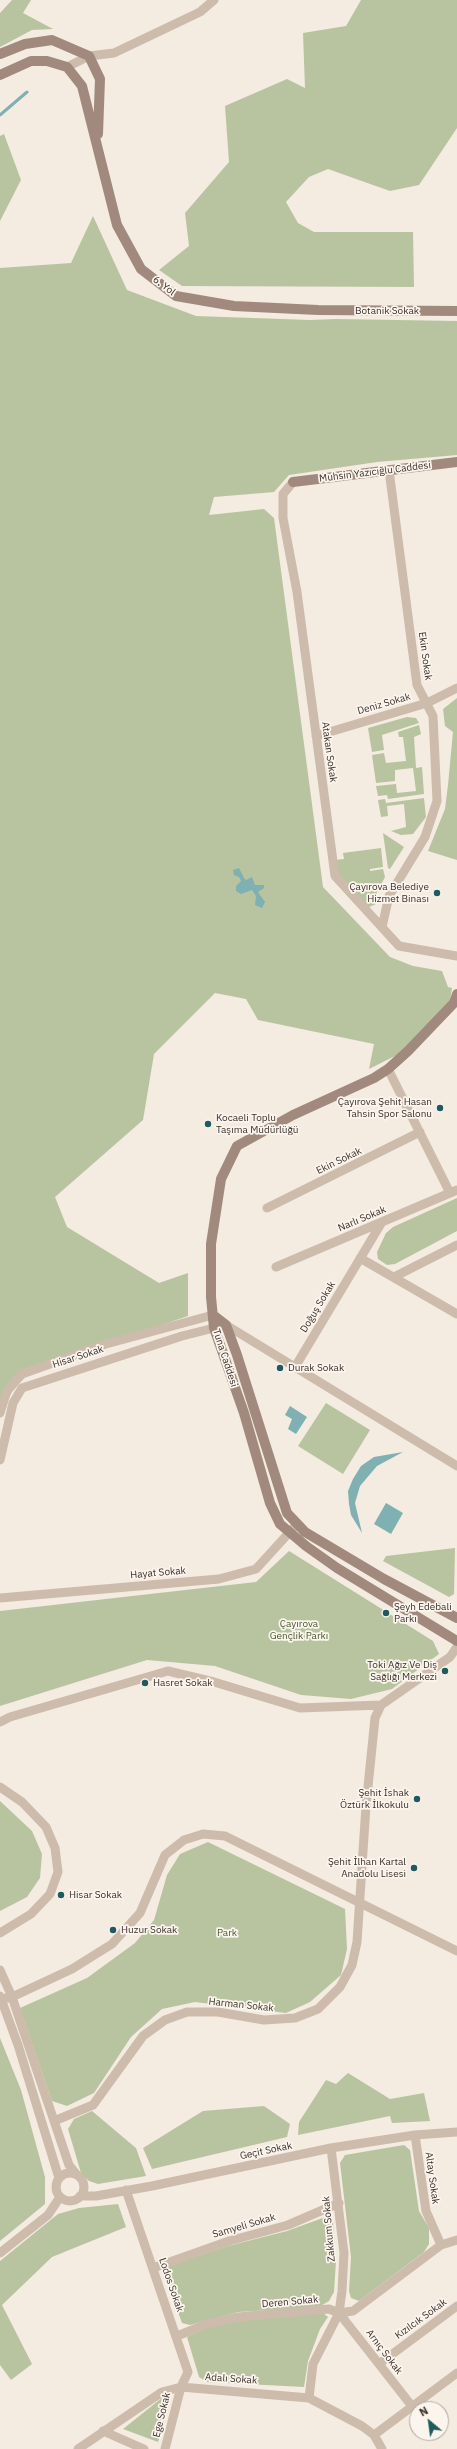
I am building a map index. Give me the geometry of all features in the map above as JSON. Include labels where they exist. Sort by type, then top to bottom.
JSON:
[{"type":"street","points":[[67,67],[89,56],[114,53],[200,12],[214,0]]},
{"type":"street","points":[[0,54],[25,44],[52,40],[89,56],[100,79],[98,148]]},
{"type":"street","points":[[0,75],[31,61],[47,61],[67,67],[82,86],[98,148]]},
{"type":"street","name":"6. Yol","points":[[98,148],[117,225],[141,269],[176,296],[234,306],[318,310]]},
{"type":"street","name":"Botanik Sokak","points":[[318,310],[457,311]]},
{"type":"street","name":"Muhsin Yazıcığlu Caddesi","points":[[292,482],[457,462]]},
{"type":"street","name":"Ekin Sokak","points":[[382,927],[389,896],[425,837],[437,801],[433,716],[417,685],[389,470]]},
{"type":"street","name":"Atakan Sokak","points":[[292,482],[283,494],[283,518],[297,592],[335,876],[399,946],[457,956]]},
{"type":"street","name":"Deniz Sokak","points":[[316,736],[427,703],[457,688]]},
{"type":"street","points":[[213,1315],[211,1244],[221,1179],[237,1146],[293,1115],[374,1078],[388,1069],[408,1051],[454,1003],[457,994]]},
{"type":"street","points":[[388,1069],[420,1132],[454,1191]]},
{"type":"street","name":"Ekin Sokak","points":[[267,1208],[420,1132]]},
{"type":"street","name":"Narlı Sokak","points":[[276,1267],[454,1191]]},
{"type":"street","name":"Doğuş Sokak","points":[[295,1367],[382,1222]]},
{"type":"street","points":[[394,1277],[457,1245]]},
{"type":"street","points":[[360,1258],[457,1314]]},
{"type":"street","name":"Tuna Caddesi","points":[[213,1315],[226,1325],[287,1513],[305,1532],[378,1575],[457,1618]]},
{"type":"street","name":"Tuna Caddesi","points":[[213,1315],[214,1328],[244,1413],[270,1503],[280,1524],[337,1568],[457,1641]]},
{"type":"street","name":"Hisar Sokak","points":[[0,1413],[7,1391],[22,1374],[106,1344],[213,1315]]},
{"type":"street","points":[[214,1328],[226,1325],[457,1466]]},
{"type":"street","name":"Hisar Sokak","points":[[0,1460],[13,1403],[22,1388],[167,1340],[214,1328]]},
{"type":"street","name":"Hayat Sokak","points":[[0,1598],[219,1579],[256,1569],[297,1524]]},
{"type":"street","points":[[0,1722],[10,1717],[168,1671],[214,1682],[300,1708],[381,1705],[450,1657],[457,1647]]},
{"type":"street","name":"Harman Sokak","points":[[54,2122],[93,2105],[143,2036],[165,2020],[187,2012],[218,2012],[264,2020],[295,2018],[318,2009],[340,1987],[352,1965],[357,1942],[366,1806],[375,1718],[381,1705]]},
{"type":"street","points":[[0,1787],[22,1802],[46,1828],[55,1848],[58,1872],[50,1894],[31,1914],[0,1933]]},
{"type":"street","points":[[0,1970],[12,1997],[69,2165],[83,2183],[80,2196],[72,2201],[60,2197],[56,2189],[59,2178],[18,2045],[1,1998],[12,1997],[72,1969],[112,1944],[140,1913],[166,1855],[184,1840],[203,1834],[225,1836],[457,1951]]},
{"type":"street","name":"Geçit Sokak","points":[[80,2196],[96,2196],[331,2148],[415,2135],[457,2132]]},
{"type":"street","name":"Altay Sokak","points":[[415,2135],[426,2211],[441,2245]]},
{"type":"street","name":"Zakkum Sokak","points":[[309,2398],[313,2364],[339,2312],[344,2253],[331,2148]]},
{"type":"street","points":[[59,2178],[69,2173],[77,2175]]},
{"type":"street","name":"Lodos Sokak","points":[[126,2190],[188,2372],[181,2387]]},
{"type":"street","points":[[0,2253],[48,2215],[60,2197]]},
{"type":"street","name":"Samyeli Sokak","points":[[153,2268],[229,2241],[288,2225],[339,2203]]},
{"type":"street","name":"Deren Sokak","points":[[177,2336],[207,2324],[238,2317],[328,2309],[339,2312],[352,2311],[441,2245],[457,2240]]},
{"type":"street","name":"Kızılcık Sokak","points":[[379,2364],[457,2306]]},
{"type":"street","name":"Arnıç Sokak","points":[[339,2312],[409,2402]]},
{"type":"street","points":[[417,2401],[457,2373]]},
{"type":"street","name":"Adalı Sokak","points":[[78,2449],[162,2392],[181,2387],[309,2398],[362,2426],[374,2435],[382,2449]]},
{"type":"street","name":"Ege Sokak","points":[[165,2449],[181,2387]]},
{"type":"street","points":[[374,2435],[409,2407]]},
{"type":"street","name":"Ege Sokak","points":[[103,2431],[144,2449]]},
{"type":"green space","points":[[12,0],[31,0],[23,13],[53,29],[32,30],[0,47],[0,13]]},
{"type":"green space","points":[[361,0],[457,0],[457,128],[419,185],[390,191],[328,169],[309,177],[286,202],[298,223],[314,232],[413,232],[414,287],[182,286],[159,270],[189,246],[185,213],[229,162],[225,106],[287,79],[305,88],[303,33],[346,26]]},
{"type":"green space","points":[[4,134],[21,180],[0,221],[0,136]]},
{"type":"green space","points":[[93,216],[127,290],[196,316],[310,320],[457,321],[457,455],[377,462],[289,475],[274,492],[214,497],[209,515],[264,509],[274,518],[323,887],[390,957],[413,966],[442,971],[448,987],[452,988],[450,1001],[401,1053],[369,1069],[374,1044],[258,1020],[246,999],[215,993],[154,1054],[143,1120],[55,1197],[67,1227],[159,1283],[188,1273],[188,1316],[22,1372],[0,1415],[0,268],[71,263]]},
{"type":"green space","points":[[457,698],[457,860],[428,851],[445,809],[448,785],[453,732],[445,726],[443,709]]},
{"type":"green space","points":[[407,717],[416,718],[419,723],[382,735],[384,750],[372,752],[368,728]]},
{"type":"green space","points":[[419,725],[421,734],[414,737],[416,768],[422,767],[424,794],[388,799],[387,795],[378,796],[376,786],[396,784],[397,793],[416,791],[413,768],[395,770],[395,781],[376,783],[372,755],[384,753],[386,763],[406,761],[403,737],[399,737],[398,732]]},
{"type":"green space","points":[[424,798],[426,817],[413,834],[401,835],[391,831],[406,827],[404,804],[387,806],[388,816],[381,817],[378,800],[385,799],[386,803]]},
{"type":"green space","points":[[383,833],[404,847],[390,869],[388,868]]},
{"type":"green space","points":[[381,848],[383,867],[370,869],[370,871],[383,869],[385,877],[377,892],[376,904],[367,908],[340,880],[335,860],[344,859],[343,853]]},
{"type":"green space","points":[[457,1198],[457,1231],[395,1264],[387,1265],[378,1259],[377,1252],[386,1233],[393,1227]]},
{"type":"green space","points":[[326,1403],[370,1430],[343,1474],[298,1446]]},
{"type":"green space","points":[[455,1548],[454,1594],[449,1597],[383,1561],[386,1556]]},
{"type":"green space","name":"Çayırova Gençlik Parkı","points":[[289,1551],[433,1641],[439,1654],[392,1689],[351,1699],[301,1695],[215,1666],[147,1660],[0,1706],[0,1611],[256,1582]]},
{"type":"green space","points":[[0,1801],[32,1831],[42,1854],[40,1878],[27,1897],[0,1911]]},
{"type":"green space","name":"Park","points":[[208,1842],[345,1909],[347,1949],[341,1975],[310,2002],[286,2013],[195,2002],[162,2009],[131,2037],[94,2093],[67,2106],[52,2101],[20,2008],[87,1978],[135,1943],[154,1920],[167,1875],[180,1854]]},
{"type":"green space","points":[[0,2038],[21,2090],[45,2177],[45,2204],[0,2241]]},
{"type":"green space","points":[[348,2073],[390,2099],[424,2093],[430,2121],[392,2123],[390,2116],[298,2135],[299,2122],[326,2080],[336,2084]]},
{"type":"green space","points":[[264,2106],[290,2124],[287,2137],[152,2169],[143,2148],[203,2111]]},
{"type":"green space","points":[[92,2111],[136,2148],[146,2176],[98,2184],[89,2181],[81,2173],[68,2129],[74,2119]]},
{"type":"green space","points":[[404,2145],[410,2150],[419,2211],[429,2228],[429,2244],[424,2252],[359,2301],[351,2298],[349,2291],[351,2257],[340,2163],[345,2155]]},
{"type":"green space","points":[[118,2204],[126,2227],[52,2257],[2,2305],[32,2364],[11,2380],[0,2365],[0,2261],[58,2214],[79,2208]]},
{"type":"green space","points":[[328,2216],[333,2221],[336,2261],[334,2292],[329,2301],[319,2307],[238,2312],[190,2325],[182,2323],[163,2270],[167,2267],[228,2246],[287,2231]]},
{"type":"green space","points":[[323,2313],[328,2317],[320,2329],[308,2361],[304,2387],[207,2382],[199,2377],[187,2337],[209,2327],[240,2320]]},
{"type":"green space","points":[[163,2397],[171,2398],[158,2442],[123,2429]]},
{"type":"water","points":[[239,868],[246,880],[252,877],[255,885],[264,885],[264,888],[258,892],[265,902],[262,908],[255,905],[256,896],[252,890],[241,894],[236,891],[236,886],[241,881],[239,877],[234,875],[233,870]]},
{"type":"water","points":[[290,1406],[307,1417],[296,1434],[288,1429],[292,1419],[285,1415]]},
{"type":"water","points":[[403,1452],[377,1466],[360,1486],[355,1503],[362,1533],[351,1515],[349,1504],[348,1491],[353,1479],[361,1466],[374,1457]]},
{"type":"water","points":[[386,1503],[403,1513],[391,1534],[374,1524]]},
{"type":"waterway","points":[[0,115],[27,92]]},
{"type":"place","name":"Çayırova Belediye Hizmet Binası","points":[[437,893]]},
{"type":"place","name":"Çayırova Şehit Hasan Tahsin Spor Salonu","points":[[440,1108]]},
{"type":"place","name":"Kocaeli Toplu Taşıma Müdürlüğü","points":[[208,1124]]},
{"type":"place","name":"Durak Sokak","points":[[280,1368]]},
{"type":"place","name":"Şeyh Edebali Parkı","points":[[386,1613]]},
{"type":"place","name":"Toki Ağız Ve Diş Sağlığı Merkezi","points":[[445,1671]]},
{"type":"place","name":"Hasret Sokak","points":[[145,1683]]},
{"type":"place","name":"Şehit İshak Öztürk İlkokulu","points":[[417,1799]]},
{"type":"place","name":"Şehit İlhan Kartal Anadolu Lisesi","points":[[414,1868]]},
{"type":"place","name":"Hisar Sokak","points":[[61,1895]]},
{"type":"place","name":"Huzur Sokak","points":[[113,1930]]}]
